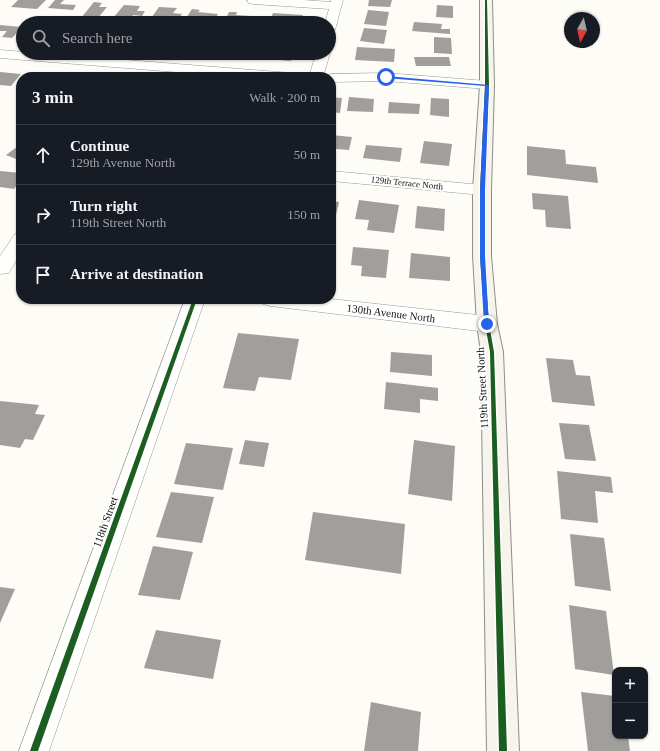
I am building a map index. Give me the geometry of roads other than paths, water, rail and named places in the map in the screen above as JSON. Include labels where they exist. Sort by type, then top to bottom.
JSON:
[{"type":"street","points":[[253,0],[336,3],[333,16]]},
{"type":"street","name":"119th Street North","points":[[486,0],[487,85],[482,190],[482,256],[487,324],[492,352],[503,751]]},
{"type":"street","points":[[0,54],[16,55]]},
{"type":"street","points":[[76,60],[228,72]]},
{"type":"street","points":[[317,72],[321,60]]},
{"type":"street","points":[[336,78],[386,77],[487,85]]},
{"type":"street","name":"129th Terrace North","points":[[336,176],[482,190]]},
{"type":"street","points":[[16,246],[1,268],[16,270]]},
{"type":"street","name":"118th Street","points":[[34,751],[193,304]]},
{"type":"street","name":"130th Avenue North","points":[[313,304],[487,324]]}]
